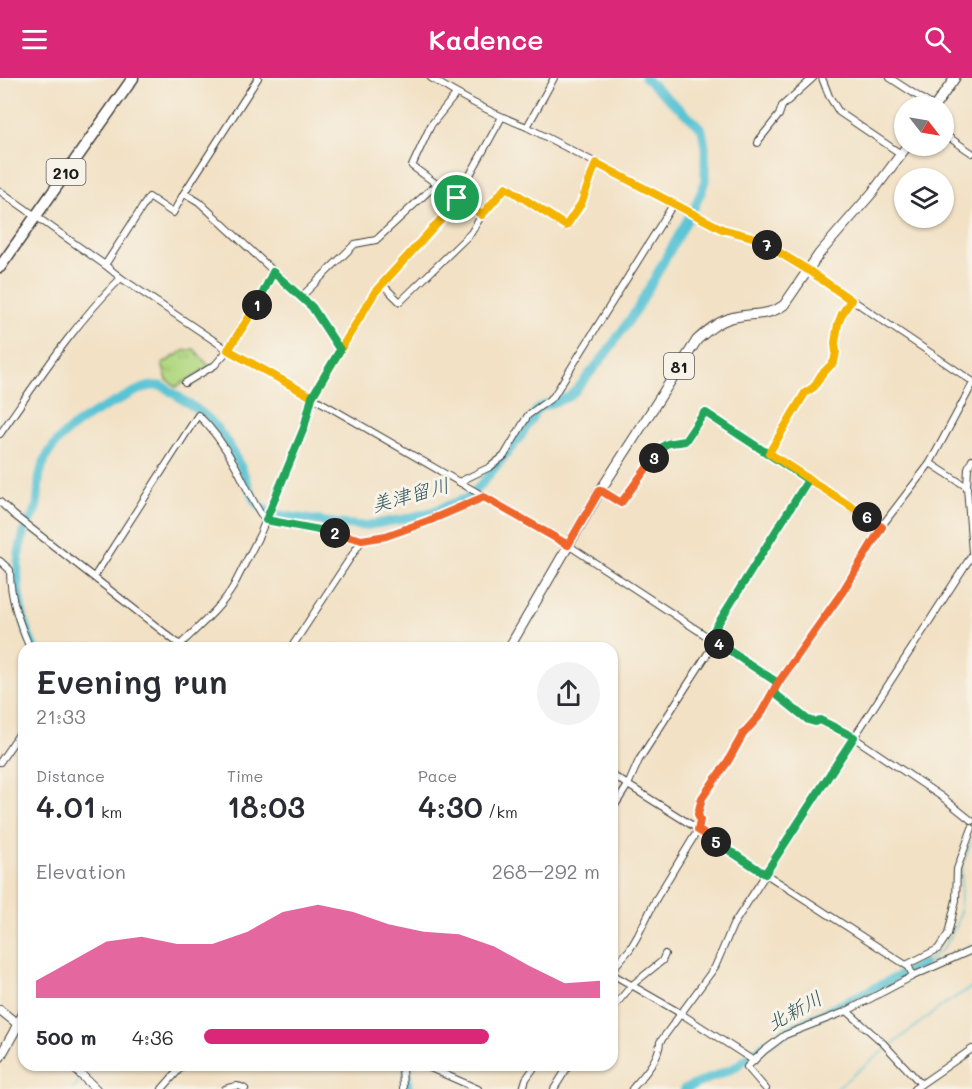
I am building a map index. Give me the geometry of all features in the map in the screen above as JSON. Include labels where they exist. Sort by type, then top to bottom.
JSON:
[{"type":"highway","name":"210","points":[[0,267],[133,78]]},
{"type":"main road","points":[[942,96],[955,78]]},
{"type":"main road","name":"81","points":[[512,642],[600,490],[697,340],[717,324],[730,318],[770,313],[784,305],[819,254],[872,193],[899,156]]},
{"type":"main road","points":[[0,1010],[18,1024]]},
{"type":"main road","points":[[0,1057],[18,1029]]},
{"type":"main road","points":[[77,1071],[96,1089]]},
{"type":"street","points":[[105,265],[149,197],[173,213],[258,78]]},
{"type":"street","points":[[431,78],[456,94],[527,127],[722,229],[752,237],[764,243],[808,270],[972,383],[930,463],[882,527],[843,591],[778,683],[760,715],[743,734],[728,761],[702,798],[698,814],[700,820],[698,830],[656,899],[638,937],[618,964]]},
{"type":"street","points":[[527,127],[554,78]]},
{"type":"street","points":[[758,143],[779,115],[782,106],[813,78]]},
{"type":"street","points":[[822,78],[839,112],[894,143]]},
{"type":"street","points":[[890,78],[918,96]]},
{"type":"street","points":[[301,297],[355,244],[376,240],[438,185],[412,166],[431,125],[456,94]]},
{"type":"street","points":[[186,642],[229,595],[242,571],[304,428],[312,397],[340,350],[375,292],[445,215],[457,198],[502,117]]},
{"type":"street","points":[[954,141],[972,153]]},
{"type":"street","points":[[382,284],[400,302],[471,233],[482,215],[506,187],[566,226],[581,204],[596,163]]},
{"type":"street","points":[[0,191],[121,278],[228,350],[568,545],[778,683]]},
{"type":"street","points":[[184,193],[199,202],[312,307],[340,350]]},
{"type":"street","points":[[457,198],[482,215]]},
{"type":"street","points":[[462,484],[504,456],[528,415],[553,397],[674,203]]},
{"type":"street","points":[[185,383],[215,365],[228,350],[260,300],[273,272]]},
{"type":"street","points":[[0,434],[100,298],[121,278]]},
{"type":"street","points":[[769,453],[805,393],[814,387],[821,375],[834,362],[838,324],[851,300]]},
{"type":"street","points":[[600,490],[621,503],[665,444],[685,441],[706,413],[882,527]]},
{"type":"street","points":[[94,577],[198,415],[209,425],[225,449],[257,509],[266,519],[362,540],[386,536],[484,497]]},
{"type":"street","points":[[632,1089],[660,1050],[660,1042],[714,967],[733,925],[972,553],[967,487],[968,468],[972,459]]},
{"type":"street","points":[[930,463],[967,487]]},
{"type":"street","points":[[618,801],[639,760],[808,480]]},
{"type":"street","points":[[0,502],[177,642]]},
{"type":"street","points":[[295,642],[362,540]]},
{"type":"street","points":[[0,561],[10,570],[10,585],[18,619],[28,642]]},
{"type":"street","points":[[773,692],[808,720],[815,722],[820,720],[854,737],[972,820]]},
{"type":"street","points":[[0,762],[18,736]]},
{"type":"street","points":[[618,779],[910,970]]},
{"type":"street","points":[[766,1089],[747,1067],[752,1060],[785,1035],[847,1011],[938,949],[951,925],[956,900],[957,869],[972,828]]},
{"type":"street","points":[[910,970],[972,950]]},
{"type":"street","points":[[618,1002],[632,986],[662,961],[665,954]]},
{"type":"street","points":[[618,976],[752,1060]]},
{"type":"street","points":[[847,1011],[921,1084]]},
{"type":"street","points":[[914,1089],[972,1049]]},
{"type":"street","points":[[162,1089],[178,1071]]},
{"type":"street","points":[[402,1071],[403,1089]]},
{"type":"street","points":[[434,1071],[478,1089]]},
{"type":"street","points":[[523,1089],[532,1071]]},
{"type":"street","points":[[554,1089],[565,1071]]},
{"type":"street","points":[[225,1089],[235,1085],[240,1085],[245,1089]]},
{"type":"green space","points":[[194,349],[210,367],[176,387],[167,380],[162,364],[183,351]]},
{"type":"waterway","name":"美津留川","points":[[32,642],[21,607],[18,564],[24,533],[37,507],[39,480],[44,462],[59,439],[81,421],[152,386],[164,387],[207,417],[227,442],[242,469],[254,500],[272,514],[364,526],[434,511],[467,498],[480,486],[521,436],[536,411],[540,407],[569,397],[605,355],[637,309],[702,190],[705,180],[705,147],[702,130],[645,78]]},
{"type":"waterway","points":[[970,486],[972,509]]},
{"type":"waterway","points":[[923,964],[943,949],[956,927],[960,912],[962,865],[972,840]]},
{"type":"waterway","points":[[927,963],[948,957],[972,945]]},
{"type":"waterway","name":"北新川","points":[[684,1089],[734,1068],[787,1031],[923,964]]},
{"type":"waterway","points":[[890,1046],[943,1005],[972,987]]},
{"type":"waterway","points":[[835,1089],[886,1049]]},
{"type":"waterway","name":"美津留川","points":[[407,1071],[408,1089]]},
{"type":"waterway","points":[[73,1089],[80,1080]]},
{"type":"route","points":[[457,198],[445,215],[375,292],[312,397],[228,350],[260,300],[273,272],[312,307],[340,350],[312,397],[304,428],[266,520],[362,540],[386,536],[484,497],[568,545],[600,490],[621,503],[665,444],[685,441],[704,413],[808,480],[709,638],[778,683],[773,692],[808,720],[815,722],[820,720],[854,737],[765,874],[698,830],[700,820],[698,814],[702,798],[728,761],[743,734],[760,715],[778,683],[843,591],[882,527],[769,453],[805,393],[814,387],[821,375],[834,362],[838,324],[851,300],[764,243],[752,237],[722,229],[596,163],[581,204],[566,226],[506,187],[482,215],[457,198]]}]
